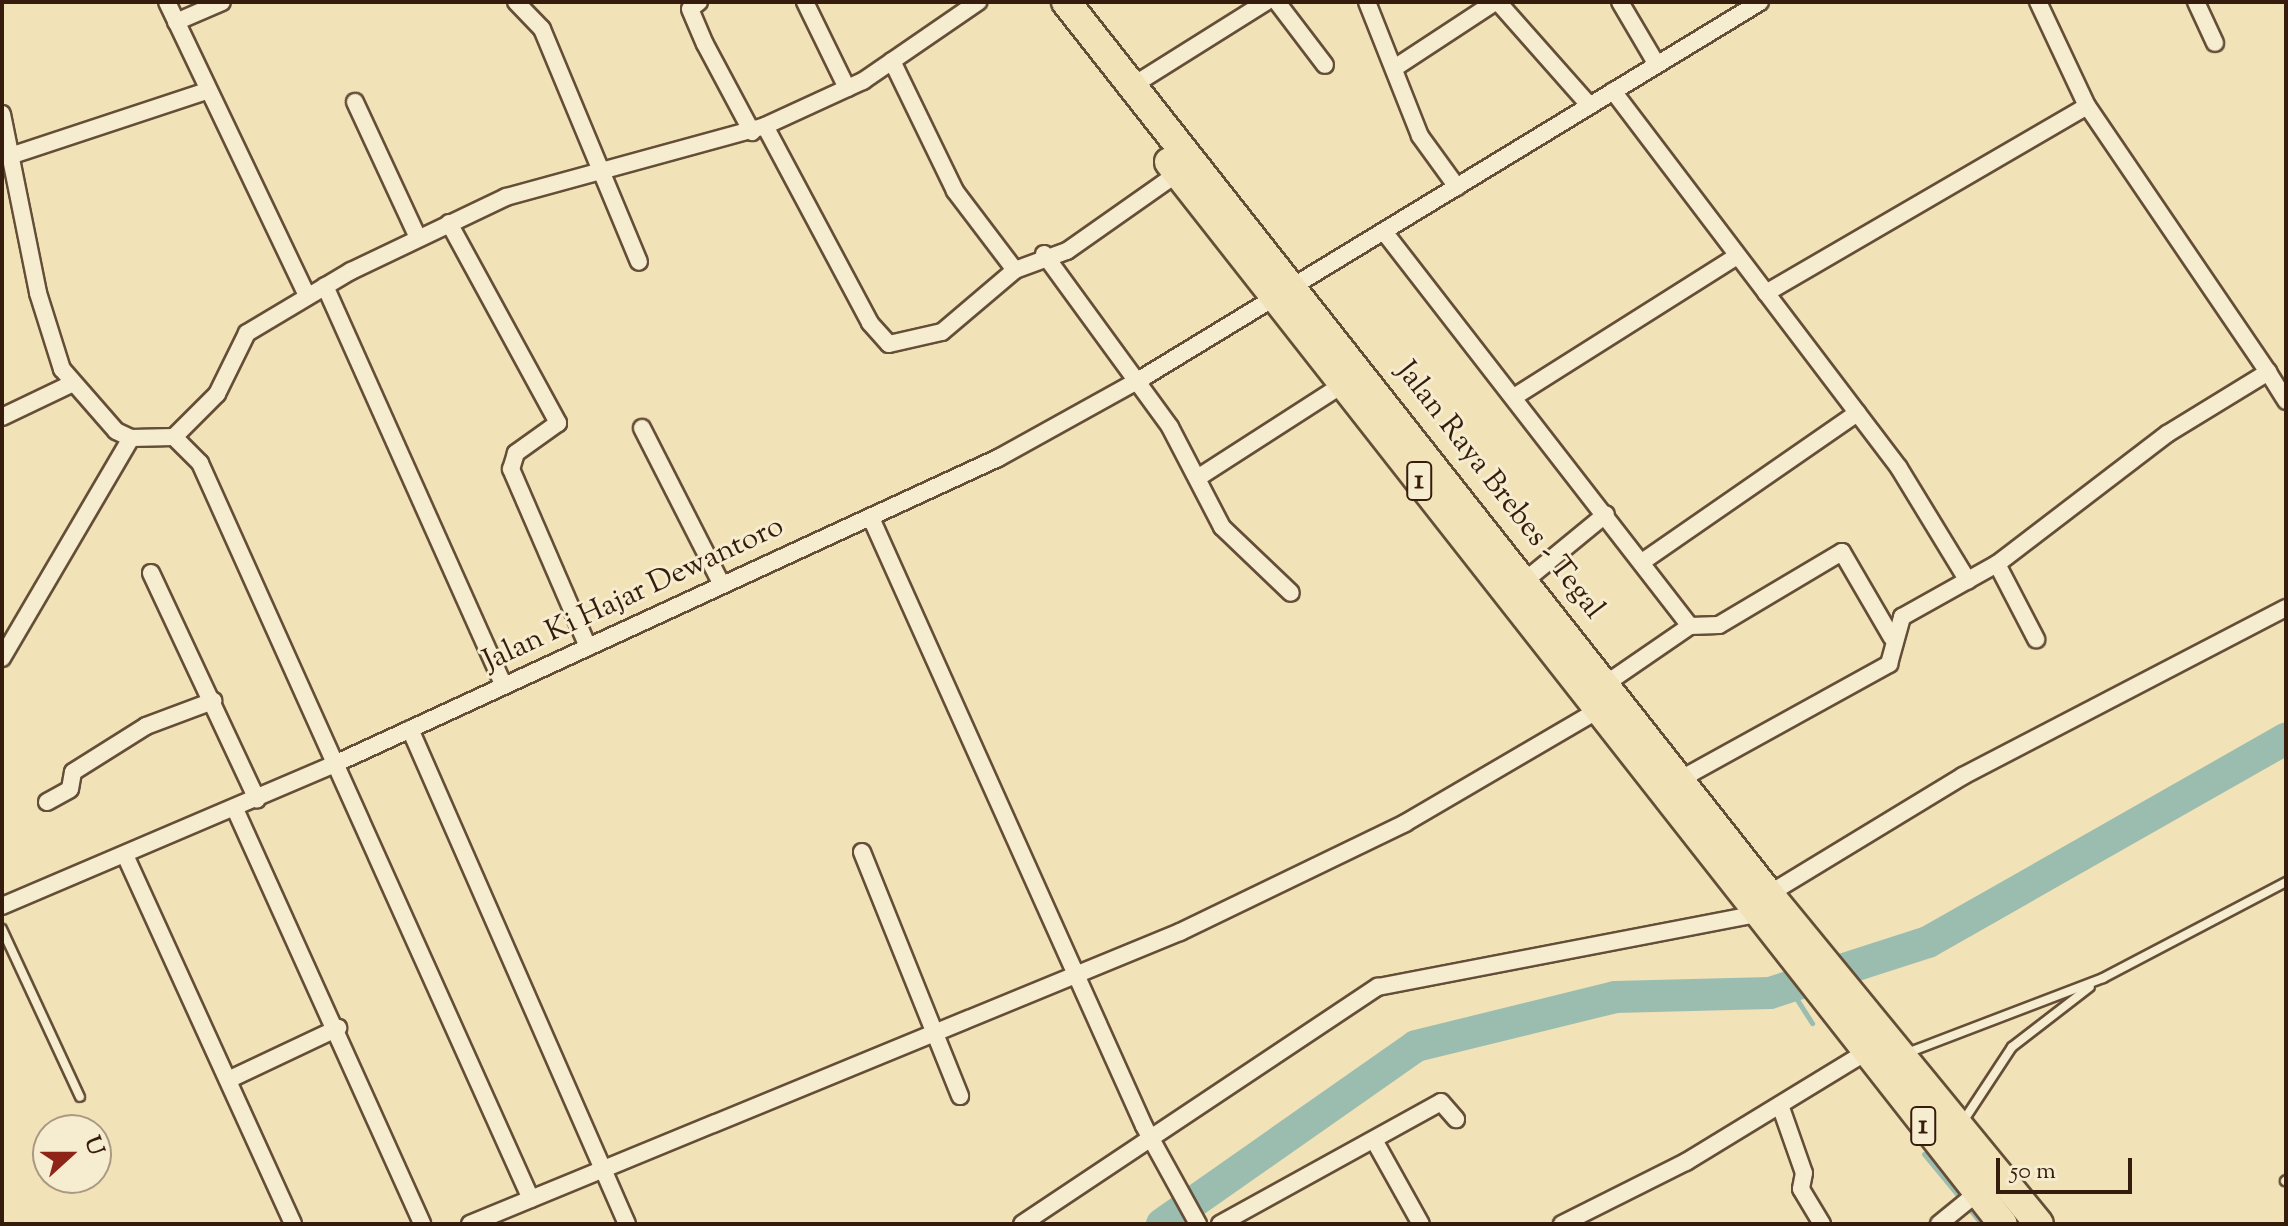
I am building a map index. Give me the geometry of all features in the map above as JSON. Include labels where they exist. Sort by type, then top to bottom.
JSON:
[{"type":"highway","name":"Jalan Raya Brebes - Tegal","points":[[1044,2],[1178,173],[1527,579],[1604,695],[1800,951],[1846,1025],[1882,1058]]},
{"type":"highway","name":"Jalan Raya Brebes - Tegal","points":[[1066,2],[1132,86],[1281,290],[1342,385],[1604,695],[1681,779],[1763,904]]},
{"type":"highway","name":"Jalan Raya Brebes - Tegal","points":[[1800,951],[1877,1024],[1882,1058]]},
{"type":"highway","name":"1","points":[[1882,1058],[1960,1127],[2039,1224]]},
{"type":"highway","name":"1","points":[[1882,1058],[1974,1196],[2003,1224]]},
{"type":"street","points":[[167,2],[206,91],[307,296]]},
{"type":"street","points":[[176,22],[222,2]]},
{"type":"street","points":[[516,2],[542,29],[596,173],[639,262]]},
{"type":"street","points":[[699,2],[690,8],[695,22],[884,342],[942,332],[1015,270],[1044,254],[1067,251],[1178,173]]},
{"type":"street","points":[[805,2],[847,88]]},
{"type":"street","points":[[2,116],[13,155],[38,293],[71,384],[131,438],[174,437],[217,394],[236,345],[325,286],[506,197],[759,129],[847,88],[978,2]]},
{"type":"street","points":[[1132,86],[1266,2]]},
{"type":"street","points":[[1277,2],[1325,65]]},
{"type":"street","points":[[1367,2],[1396,67],[1420,136],[1457,187]]},
{"type":"street","points":[[1396,67],[1497,2],[1589,105]]},
{"type":"street","points":[[1620,2],[1656,63]]},
{"type":"street","points":[[2038,2],[2087,106],[2286,401]]},
{"type":"street","points":[[2196,2],[2215,43]]},
{"type":"street","name":"Jalan Ki Hajar Dewantoro","points":[[2,906],[235,809],[721,583],[871,518],[1139,380],[1281,290],[1385,233],[1750,5]]},
{"type":"street","points":[[892,61],[955,191],[1015,270]]},
{"type":"street","points":[[13,155],[206,91]]},
{"type":"street","points":[[1613,91],[1857,413],[1968,581]]},
{"type":"street","points":[[355,102],[418,238]]},
{"type":"street","points":[[1766,293],[2087,106]]},
{"type":"street","points":[[449,223],[558,423],[516,453],[511,469],[588,647]]},
{"type":"street","points":[[1385,233],[1690,626]]},
{"type":"street","points":[[1044,254],[1139,380],[1199,477],[1222,527],[1291,593]]},
{"type":"street","points":[[1514,397],[1737,256]]},
{"type":"street","points":[[325,286],[504,686]]},
{"type":"street","points":[[1681,779],[1889,664],[1892,638],[1902,617],[1997,564],[2167,434],[2268,372]]},
{"type":"street","points":[[2,417],[71,384]]},
{"type":"street","points":[[1199,477],[1342,385]]},
{"type":"street","points":[[1642,562],[1857,413]]},
{"type":"street","points":[[642,428],[721,583]]},
{"type":"street","points":[[174,437],[200,463],[339,762],[531,1199]]},
{"type":"street","points":[[2,658],[131,438]]},
{"type":"street","points":[[1527,579],[1606,514]]},
{"type":"street","points":[[871,518],[1155,1148],[1197,1224]]},
{"type":"street","points":[[470,1224],[1080,976],[1405,823],[1604,695],[1690,626],[1719,625],[1842,552],[1892,638]]},
{"type":"street","points":[[1997,564],[2036,639]]},
{"type":"street","points":[[151,573],[257,799]]},
{"type":"street","points":[[1022,1224],[1155,1148],[1378,987],[1763,904],[1963,776],[2286,608]]},
{"type":"street","points":[[47,802],[70,789],[71,773],[146,726],[213,701]]},
{"type":"street","points":[[410,729],[607,1170],[627,1224]]},
{"type":"street","points":[[235,809],[338,1028],[422,1224]]},
{"type":"street","points":[[862,852],[938,1033],[960,1096]]},
{"type":"street","points":[[125,855],[293,1224]]},
{"type":"street","points":[[228,1080],[338,1028]]},
{"type":"street","points":[[1562,1224],[1780,1105],[1882,1058]]},
{"type":"street","points":[[1220,1224],[1443,1101],[1456,1119]]},
{"type":"street","points":[[1780,1105],[1804,1173],[1801,1189],[1822,1224]]},
{"type":"street","points":[[1374,1140],[1421,1224]]},
{"type":"street","points":[[1945,1219],[1974,1196]]},
{"type":"lane","points":[[1882,1058],[2103,978],[2286,882]]},
{"type":"lane","points":[[2,929],[80,1097]]},
{"type":"lane","points":[[1948,1157],[1960,1127],[2012,1047],[2103,978]]},
{"type":"waterway","points":[[1162,1224],[1416,1046],[1615,997],[1770,993],[1928,942],[2286,739]]},
{"type":"waterway","points":[[1789,987],[1812,1023]]},
{"type":"waterway","points":[[1924,1154],[1982,1224]]}]
